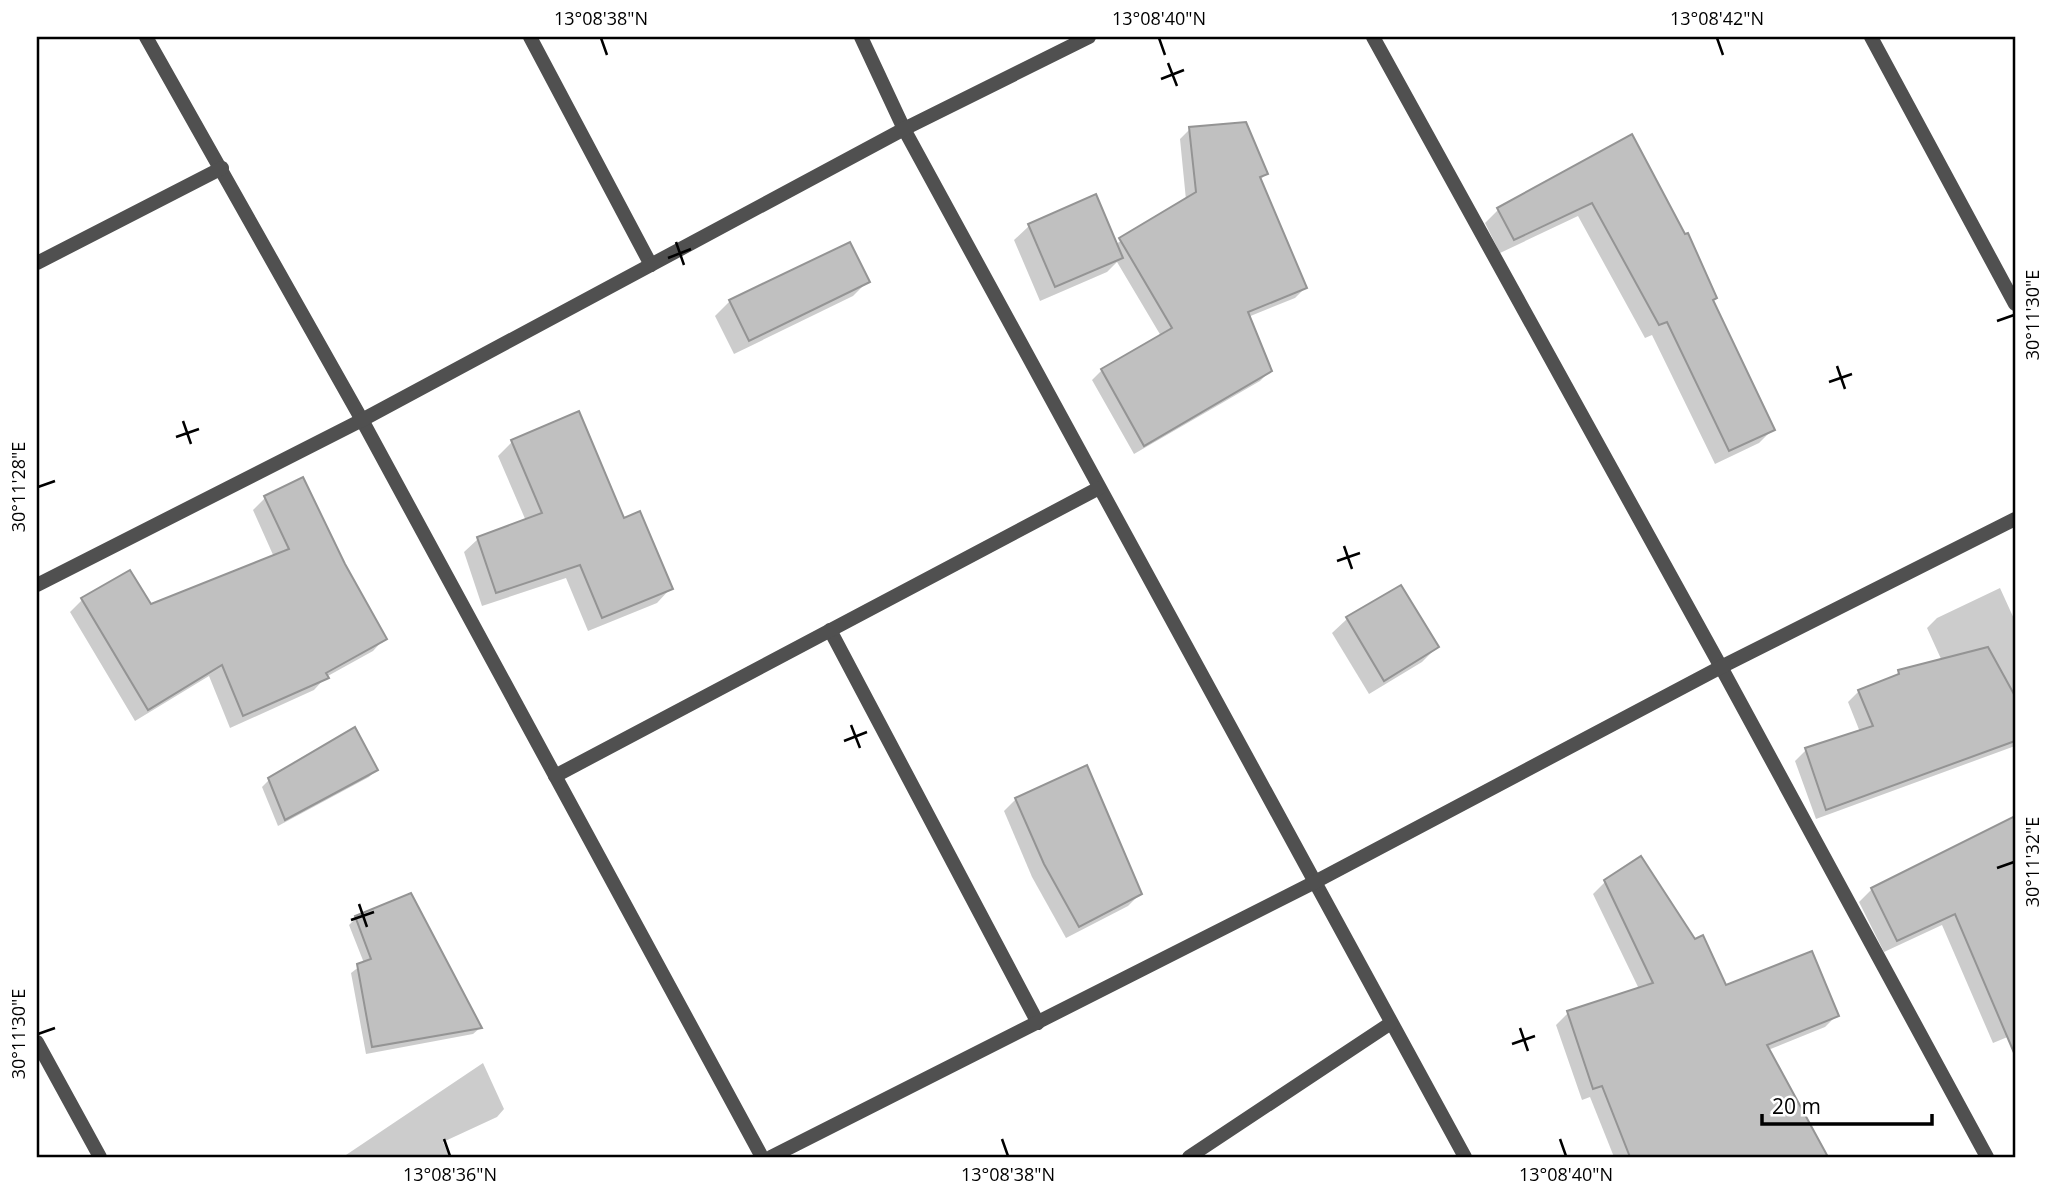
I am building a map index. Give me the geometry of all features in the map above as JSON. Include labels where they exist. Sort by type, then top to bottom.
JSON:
[{"type":"street","points":[[530,37],[651,265]]},
{"type":"street","points":[[861,37],[904,129],[1313,883],[1465,1157]]},
{"type":"street","points":[[37,585],[362,419],[904,129],[1089,37]]},
{"type":"street","points":[[1373,37],[1721,667],[1987,1157]]},
{"type":"street","points":[[1871,37],[2015,304]]},
{"type":"street","points":[[151,38],[362,419],[762,1157]]},
{"type":"street","points":[[37,263],[222,168]]},
{"type":"street","points":[[555,776],[1098,488]]},
{"type":"street","points":[[771,1157],[1313,883],[1721,667],[2015,519]]},
{"type":"street","points":[[830,630],[1038,1023]]},
{"type":"street","points":[[1189,1157],[1391,1023]]},
{"type":"street","points":[[37,1042],[100,1157]]},
{"type":"building","points":[[1246,122],[1268,174],[1260,177],[1307,288],[1248,312],[1272,371],[1144,446],[1101,369],[1172,328],[1119,238],[1196,192],[1189,127]]},
{"type":"building","points":[[1632,134],[1685,234],[1688,233],[1717,298],[1713,300],[1775,430],[1729,451],[1667,322],[1659,325],[1592,203],[1514,240],[1497,208]]},
{"type":"building","points":[[1096,194],[1123,258],[1055,287],[1028,224]]},
{"type":"building","points":[[850,242],[870,282],[749,341],[729,300]]},
{"type":"building","points":[[579,411],[624,518],[640,511],[673,589],[602,618],[580,565],[496,593],[477,537],[542,513],[511,440]]},
{"type":"building","points":[[303,477],[345,564],[387,639],[326,673],[329,678],[243,716],[222,665],[148,710],[81,598],[130,570],[151,604],[289,549],[264,496]]},
{"type":"building","points":[[1401,585],[1439,647],[1384,681],[1346,617]]},
{"type":"building","points":[[1988,647],[2015,696],[2015,741],[1826,810],[1805,748],[1873,726],[1858,690],[1899,674],[1898,670]]},
{"type":"building","points":[[355,727],[378,770],[285,820],[268,778]]},
{"type":"building","points":[[1087,765],[1142,894],[1079,927],[1044,864],[1015,798]]},
{"type":"building","points":[[2015,816],[2015,1055],[1955,914],[1897,941],[1871,888]]},
{"type":"building","points":[[1641,856],[1695,939],[1703,935],[1726,985],[1812,951],[1839,1016],[1767,1045],[1828,1157],[1630,1157],[1602,1086],[1593,1089],[1567,1011],[1653,983],[1604,880]]},
{"type":"building","points":[[411,893],[482,1028],[372,1047],[357,964],[371,959],[355,916]]}]
